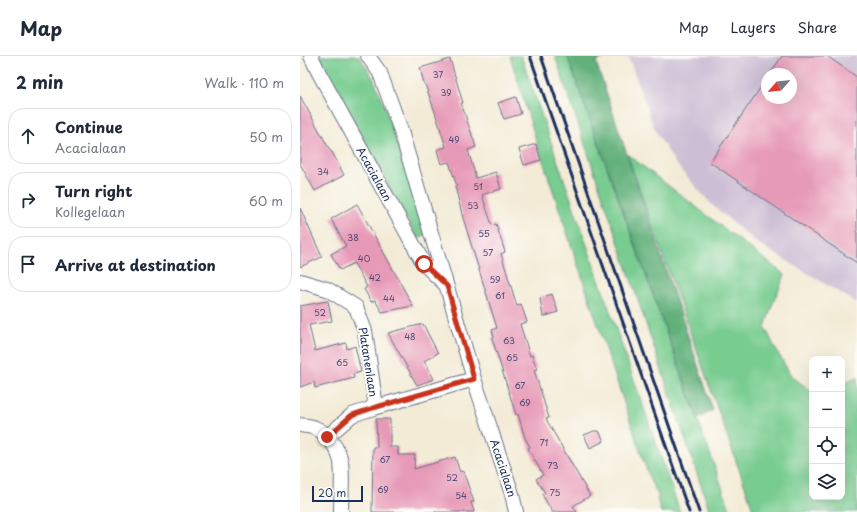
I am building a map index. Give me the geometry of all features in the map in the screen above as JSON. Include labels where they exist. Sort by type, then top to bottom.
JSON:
[{"type":"street","name":"Acacialaan","points":[[311,56],[424,264],[447,286]]},
{"type":"street","name":"Acacialaan","points":[[368,56],[380,73],[400,128],[474,379],[512,494],[516,512]]},
{"type":"street","name":"Platanenlaan","points":[[300,281],[327,290],[356,307],[365,331],[375,400],[373,408]]},
{"type":"street","points":[[327,437],[352,415],[474,379]]},
{"type":"street","points":[[300,425],[316,428],[327,437],[337,449],[341,461],[341,512]]},
{"type":"shaded area","points":[[628,56],[857,56],[857,303],[757,243],[712,205],[675,163],[655,130]]},
{"type":"green space","points":[[317,56],[359,56],[373,78],[384,104],[425,235],[418,239]]},
{"type":"green space","points":[[510,56],[521,56],[680,512],[661,512],[657,498],[659,497],[650,480],[537,143]]},
{"type":"green space","points":[[555,56],[567,56],[731,512],[710,512]]},
{"type":"green space","points":[[567,56],[607,56],[596,62],[713,410],[698,419]]},
{"type":"green space","points":[[627,154],[785,275],[765,327],[792,377],[809,389],[809,500],[845,500],[845,383],[857,377],[857,512],[754,512]]},
{"type":"building","points":[[782,56],[827,56],[857,77],[857,263],[710,162],[761,87],[761,104],[797,104],[797,68],[774,68]]},
{"type":"building","points":[[450,59],[463,103],[461,103],[476,147],[468,150],[476,178],[496,172],[501,189],[482,195],[492,225],[496,224],[505,252],[501,254],[517,306],[521,304],[527,322],[520,324],[530,356],[532,355],[537,369],[534,370],[549,418],[546,419],[590,496],[573,506],[577,512],[552,512],[542,494],[545,493],[536,479],[543,475],[528,448],[530,447],[525,438],[518,414],[516,415],[492,338],[494,337],[492,330],[497,328],[463,218],[455,186],[457,186],[449,162],[441,164],[437,150],[446,147],[424,84],[420,68]]},
{"type":"building","points":[[300,96],[344,175],[315,191],[300,164]]},
{"type":"building","points":[[516,97],[521,114],[504,119],[498,103]]},
{"type":"building","points":[[536,144],[541,160],[524,165],[519,149]]},
{"type":"building","points":[[357,204],[413,306],[382,312],[375,300],[371,302],[364,289],[367,287],[354,263],[340,270],[331,254],[346,246],[331,219]]},
{"type":"building","points":[[300,208],[322,257],[300,267]]},
{"type":"building","points":[[552,294],[558,312],[543,317],[540,298]]},
{"type":"building","points":[[328,301],[332,321],[309,325],[315,351],[346,343],[347,349],[355,346],[361,372],[353,374],[354,378],[315,388],[314,382],[300,387],[300,306]]},
{"type":"building","points":[[423,324],[438,353],[424,361],[434,379],[417,385],[388,333]]},
{"type":"building","points":[[376,419],[390,419],[390,447],[398,447],[398,455],[415,455],[414,469],[455,457],[460,472],[463,471],[474,502],[471,502],[474,512],[372,512],[373,447],[377,447]]},
{"type":"building","points":[[594,431],[599,431],[604,441],[590,448],[584,435]]},
{"type":"railway","points":[[530,56],[689,512]]},
{"type":"railway","points":[[541,56],[699,512]]},
{"type":"route","points":[[327,437],[352,415],[474,379],[447,286],[424,264]]}]
